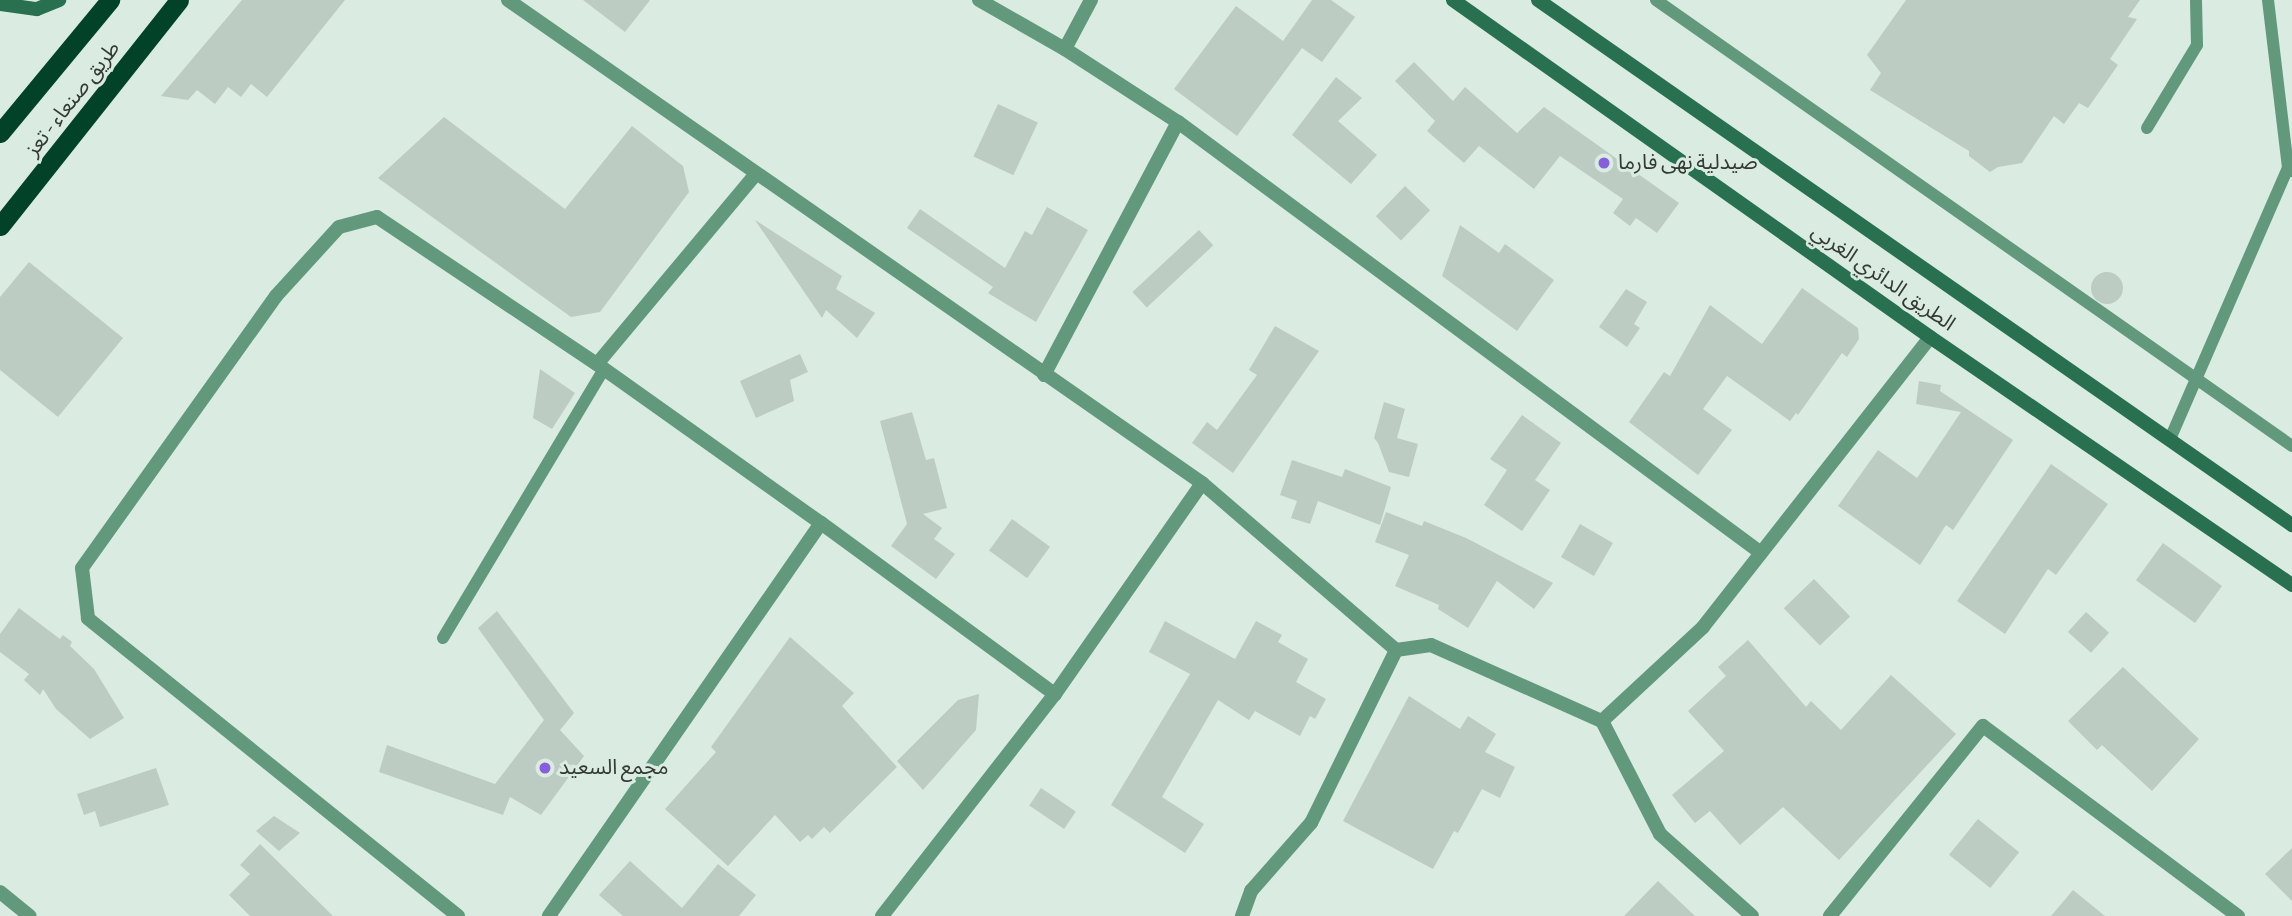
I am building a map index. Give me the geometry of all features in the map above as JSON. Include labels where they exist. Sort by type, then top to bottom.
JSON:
[{"type":"highway","name":"طريق صنعاء - تعز","points":[[0,133],[110,0]]},
{"type":"highway","name":"طريق صنعاء - تعز","points":[[0,226],[179,0]]},
{"type":"main road","points":[[0,4],[37,9],[60,0]]},
{"type":"main road","name":"الطريق الدائري الغربي","points":[[1453,0],[1930,337],[2292,585]]},
{"type":"main road","name":"الطريق الدائري الغربي","points":[[1538,0],[2292,525]]},
{"type":"street","points":[[508,0],[755,175],[1202,483],[1396,650],[1431,645],[1602,721],[1660,834],[1752,916]]},
{"type":"street","points":[[979,0],[1065,49],[1178,122],[1761,553]]},
{"type":"street","points":[[1065,49],[1091,0]]},
{"type":"street","points":[[1044,374],[1178,122]]},
{"type":"street","points":[[601,366],[755,175]]},
{"type":"street","points":[[458,916],[88,618],[82,568],[276,296],[339,227],[377,217],[601,366],[1055,694]]},
{"type":"street","points":[[1602,721],[1703,627],[1930,337]]},
{"type":"street","points":[[882,916],[1055,694],[1202,483]]},
{"type":"street","points":[[550,915],[821,523]]},
{"type":"street","points":[[1242,916],[1251,891],[1311,823],[1396,650]]},
{"type":"street","points":[[1830,916],[1983,726],[2238,916]]},
{"type":"street","points":[[0,892],[30,916]]},
{"type":"lane","points":[[1656,0],[2292,446]]},
{"type":"lane","points":[[2147,128],[2197,45],[2196,0]]},
{"type":"lane","points":[[2170,439],[2290,169],[2268,0]]},
{"type":"lane","points":[[443,638],[601,366]]},
{"type":"building","points":[[242,0],[345,0],[267,97],[251,84],[241,97],[228,87],[215,104],[197,90],[188,100],[161,96]]},
{"type":"building","points":[[583,0],[650,0],[625,32]]},
{"type":"building","points":[[1312,0],[1331,0],[1355,17],[1322,62],[1302,48],[1237,136],[1174,89],[1236,6],[1283,41]]},
{"type":"building","points":[[1906,0],[2140,0],[2128,17],[2137,19],[2110,59],[2118,65],[2088,108],[2079,103],[2064,124],[2054,116],[2022,163],[1998,167],[1990,172],[1969,156],[1969,151],[1870,90],[1881,73],[1867,55]]},
{"type":"building","points":[[1414,62],[1453,101],[1465,87],[1517,133],[1544,107],[1679,203],[1657,233],[1636,218],[1630,226],[1613,213],[1623,199],[1560,156],[1534,189],[1479,146],[1464,163],[1427,131],[1435,121],[1395,81]]},
{"type":"building","points":[[1336,77],[1362,98],[1338,121],[1377,155],[1351,184],[1292,135]]},
{"type":"building","points":[[998,104],[1038,123],[1013,175],[973,157]]},
{"type":"building","points":[[444,117],[565,209],[632,126],[683,166],[689,192],[600,312],[571,317],[378,178]]},
{"type":"building","points":[[1405,186],[1430,210],[1401,241],[1376,216]]},
{"type":"building","points":[[1047,207],[1088,230],[1036,322],[988,293],[993,287],[907,228],[920,209],[1005,268],[1025,231],[1032,235]]},
{"type":"building","points":[[755,220],[842,276],[836,289],[875,313],[857,338],[826,310],[822,318]]},
{"type":"building","points":[[1460,225],[1499,253],[1505,244],[1554,280],[1517,331],[1442,276]]},
{"type":"building","points":[[1199,230],[1213,245],[1147,307],[1132,292]]},
{"type":"building","points":[[29,262],[123,338],[58,417],[0,370],[0,297]]},
{"type":"building","points":[[2107,272],[2118,277],[2123,288],[2118,299],[2107,304],[2096,299],[2091,288],[2096,277]]},
{"type":"building","points":[[1802,288],[1858,328],[1859,339],[1847,357],[1842,353],[1798,415],[1796,413],[1790,421],[1727,376],[1703,409],[1732,430],[1698,475],[1629,422],[1664,372],[1670,376],[1710,305],[1762,344]]},
{"type":"building","points":[[1626,289],[1647,302],[1634,324],[1640,328],[1627,347],[1599,327]]},
{"type":"building","points":[[1275,326],[1319,351],[1233,473],[1192,443],[1207,422],[1217,430],[1257,375],[1249,370]]},
{"type":"building","points":[[800,354],[808,372],[790,380],[794,401],[756,418],[740,381]]},
{"type":"building","points":[[540,369],[575,393],[552,429],[533,418]]},
{"type":"building","points":[[1919,381],[1941,385],[1940,391],[2013,440],[1953,530],[1946,525],[1920,565],[1838,506],[1878,450],[1917,478],[1961,412],[1916,404]]},
{"type":"building","points":[[1384,402],[1405,409],[1397,438],[1418,444],[1409,477],[1389,472],[1374,438]]},
{"type":"building","points":[[912,412],[926,460],[934,458],[947,508],[923,514],[942,528],[934,539],[955,554],[936,579],[891,546],[907,524],[880,421]]},
{"type":"building","points":[[1522,415],[1561,443],[1535,480],[1550,490],[1522,531],[1484,505],[1507,470],[1490,459]]},
{"type":"building","points":[[1292,460],[1342,477],[1345,469],[1391,487],[1380,525],[1318,501],[1310,524],[1291,518],[1297,501],[1280,495]]},
{"type":"building","points":[[2051,464],[2108,504],[2056,575],[2048,569],[2005,634],[1957,601]]},
{"type":"building","points":[[1386,512],[1422,526],[1424,521],[1466,538],[1553,583],[1534,609],[1497,581],[1468,628],[1438,609],[1439,605],[1395,586],[1409,555],[1375,542]]},
{"type":"building","points":[[1012,519],[1050,547],[1027,578],[989,551]]},
{"type":"building","points":[[1580,524],[1613,543],[1594,576],[1561,557]]},
{"type":"building","points":[[2163,543],[2222,586],[2195,623],[2136,580]]},
{"type":"building","points":[[1814,579],[1850,616],[1820,646],[1784,608]]},
{"type":"building","points":[[19,608],[60,639],[63,635],[72,642],[70,646],[94,669],[124,718],[90,739],[56,709],[43,689],[40,695],[24,680],[29,674],[0,652],[0,634]]},
{"type":"building","points":[[497,611],[574,713],[560,730],[584,756],[541,815],[510,797],[503,815],[379,772],[387,745],[495,784],[544,720],[478,628]]},
{"type":"building","points":[[2086,612],[2109,633],[2091,653],[2068,632]]},
{"type":"building","points":[[1165,621],[1235,659],[1256,621],[1282,635],[1278,642],[1308,659],[1296,682],[1326,699],[1315,719],[1310,716],[1300,736],[1255,711],[1249,720],[1218,700],[1162,797],[1204,824],[1185,853],[1111,805],[1190,674],[1149,652]]},
{"type":"building","points":[[790,637],[854,693],[842,706],[897,767],[830,833],[824,827],[812,839],[808,835],[800,842],[775,815],[728,866],[665,809],[716,752],[711,747]]},
{"type":"building","points":[[1748,640],[1806,707],[1811,701],[1841,730],[1891,675],[1956,734],[1839,860],[1783,807],[1740,845],[1710,811],[1695,823],[1672,795],[1724,751],[1688,711],[1726,676],[1718,667]]},
{"type":"building","points":[[2123,667],[2199,739],[2152,791],[2102,745],[2097,750],[2068,721]]},
{"type":"building","points":[[979,694],[976,730],[923,790],[897,761],[958,700]]},
{"type":"building","points":[[1409,696],[1460,729],[1468,716],[1496,734],[1485,752],[1515,767],[1500,798],[1482,789],[1458,833],[1454,831],[1433,869],[1343,821]]},
{"type":"building","points":[[156,768],[169,805],[100,827],[95,811],[84,815],[77,794]]},
{"type":"building","points":[[1041,788],[1076,811],[1064,829],[1029,805]]},
{"type":"building","points":[[274,816],[300,833],[279,851],[256,831]]},
{"type":"building","points":[[1978,819],[2019,852],[1990,888],[1949,855]]},
{"type":"building","points":[[260,844],[333,916],[250,916],[229,895],[250,874],[240,865]]},
{"type":"building","points":[[2292,848],[2292,901],[2265,874]]},
{"type":"building","points":[[630,861],[682,908],[718,864],[756,895],[739,916],[623,916],[599,895]]},
{"type":"building","points":[[1658,881],[1695,916],[1624,916]]},
{"type":"building","points":[[2073,890],[2105,916],[2051,916]]},
{"type":"place","name":"صيدلية نهى فارما","points":[[1604,163]]},
{"type":"place","name":"مجمع السعيد","points":[[545,768]]}]
